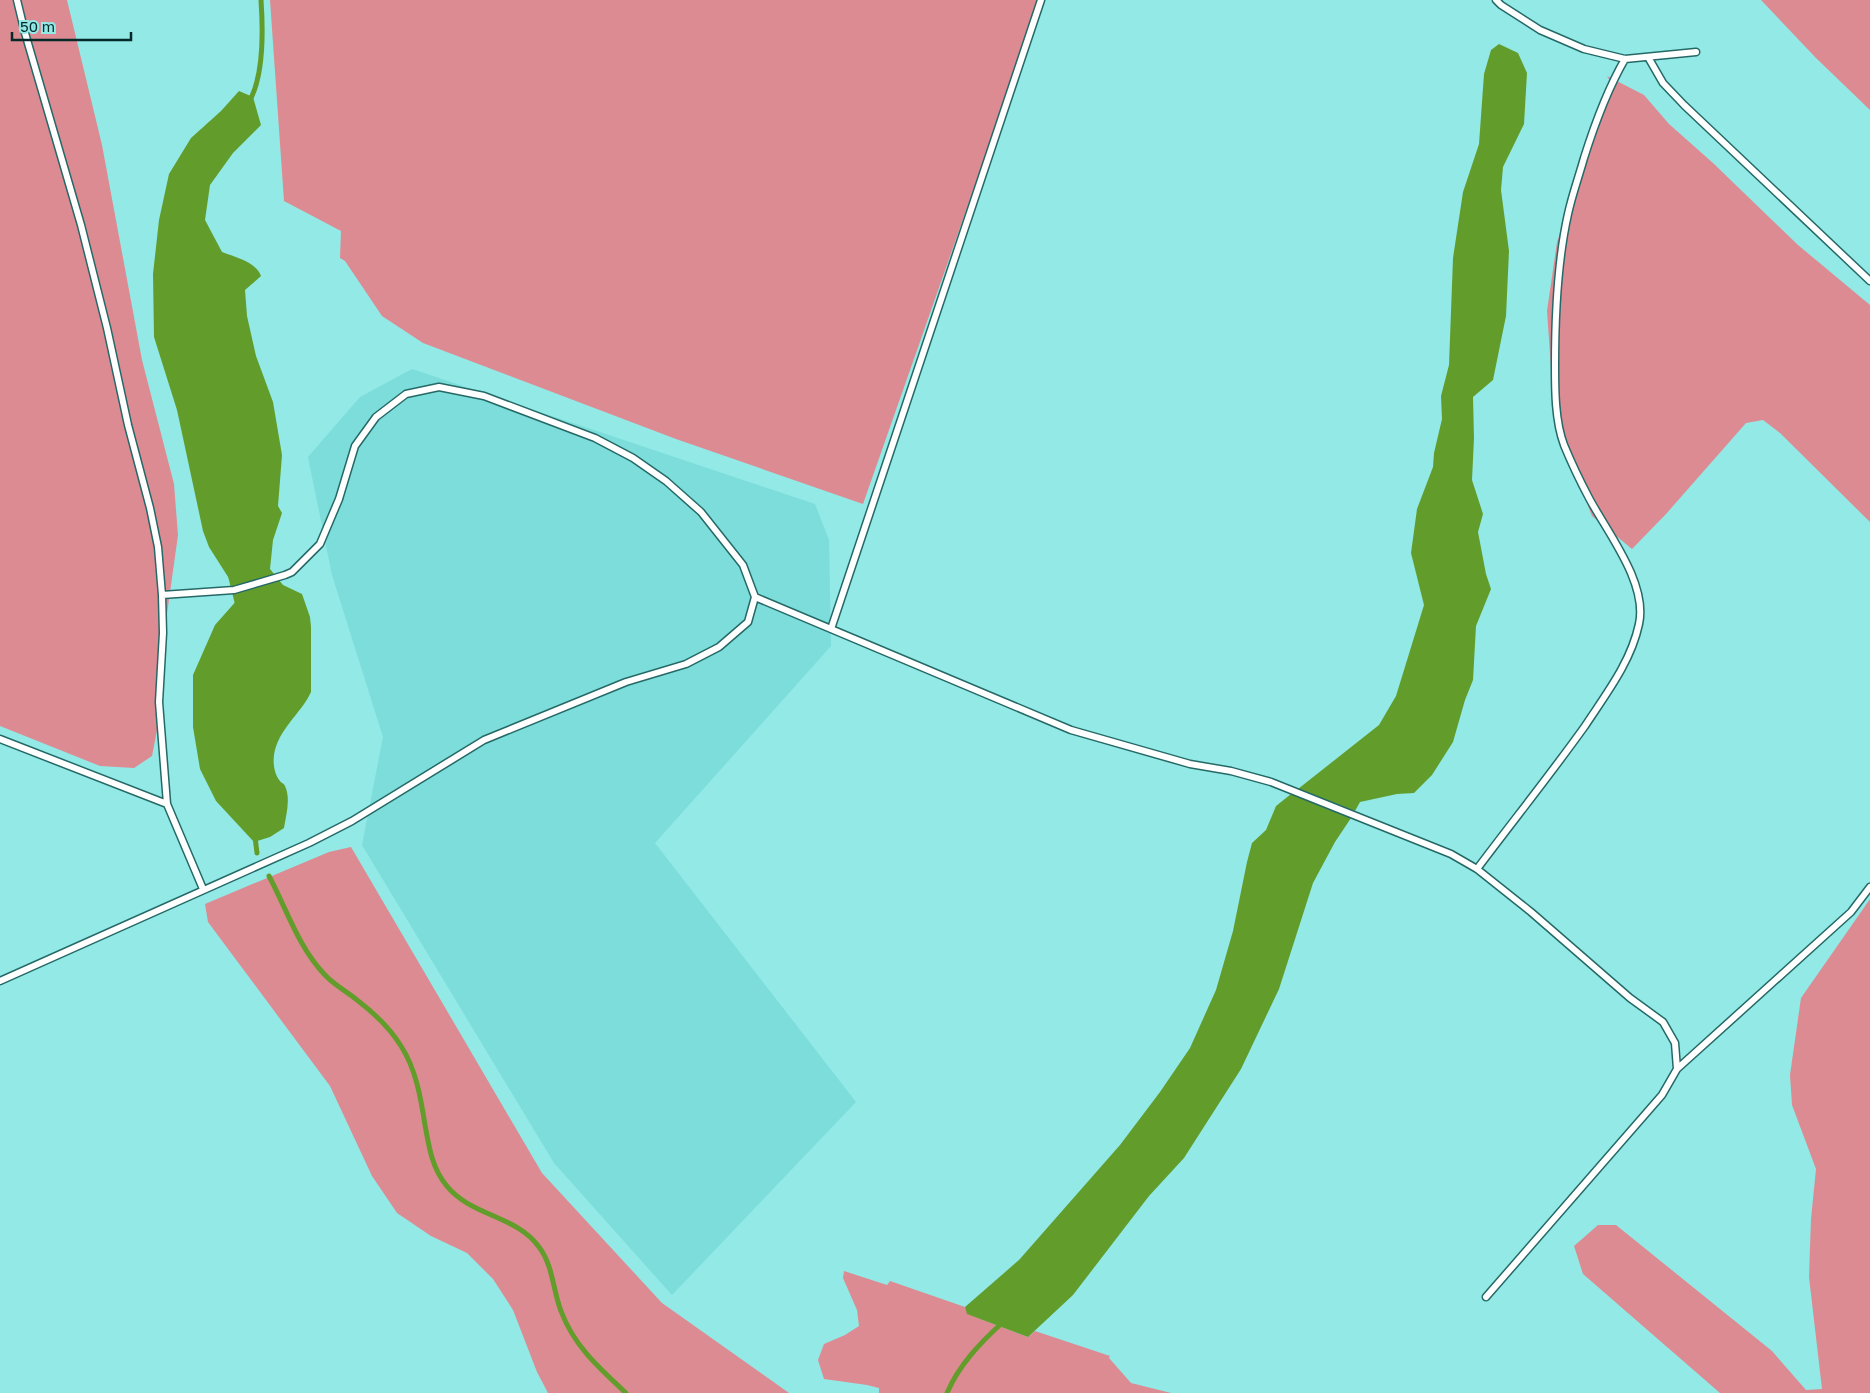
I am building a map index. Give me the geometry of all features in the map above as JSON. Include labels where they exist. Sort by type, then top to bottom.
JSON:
[{"type":"lane","points":[[18,0],[28,42],[81,225],[107,328],[128,425],[150,508],[158,547],[162,595],[163,633],[159,702],[167,804],[203,889]]},
{"type":"lane","points":[[831,629],[1041,0]]},
{"type":"lane","points":[[1496,0],[1540,30],[1584,49],[1625,59],[1696,52]]},
{"type":"lane","points":[[1648,57],[1663,83],[1684,106],[1870,281]]},
{"type":"lane","points":[[1477,869],[1576,739],[1615,682],[1633,645],[1640,622],[1640,601],[1628,566],[1588,496],[1563,442],[1558,415],[1555,380],[1558,286],[1568,213],[1590,139],[1607,94],[1625,59]]},
{"type":"lane","points":[[0,981],[309,843],[352,821],[484,740],[626,682],[686,664],[719,647],[748,622],[755,597],[743,565],[701,512],[666,481],[633,458],[595,438],[484,396],[439,387],[406,394],[376,417],[355,446],[339,499],[320,544],[292,572],[234,590],[162,595]]},
{"type":"lane","points":[[755,597],[1071,730],[1190,764],[1271,782],[1451,854],[1477,869],[1532,912],[1630,998],[1663,1022],[1675,1043],[1677,1069]]},
{"type":"lane","points":[[0,739],[167,804]]},
{"type":"lane","points":[[1486,1297],[1662,1095],[1677,1069],[1851,912],[1870,887]]},
{"type":"shaded area","points":[[0,0],[67,0],[102,145],[142,360],[174,484],[178,535],[161,657],[159,720],[152,756],[134,768],[100,766],[0,726]]},
{"type":"shaded area","points":[[270,0],[1040,0],[863,504],[676,439],[423,343],[382,316],[345,261],[340,258],[341,231],[284,201]]},
{"type":"shaded area","points":[[1761,0],[1870,0],[1870,110],[1816,58]]},
{"type":"shaded area","points":[[1499,44],[1518,53],[1527,73],[1524,124],[1503,167],[1501,190],[1509,251],[1506,316],[1493,380],[1473,397],[1472,480],[1483,514],[1478,532],[1486,574],[1491,589],[1476,626],[1473,680],[1453,742],[1432,775],[1414,793],[1397,794],[1360,802],[1355,811],[1298,789],[1379,725],[1396,696],[1424,605],[1411,553],[1417,509],[1433,467],[1434,453],[1442,419],[1441,396],[1449,365],[1453,258],[1463,192],[1479,144],[1484,74],[1491,50]]},
{"type":"shaded area","points":[[1607,76],[1644,95],[1669,124],[1713,163],[1798,245],[1870,305],[1870,522],[1780,433],[1763,420],[1746,423],[1666,514],[1632,549],[1592,516],[1563,443],[1552,382],[1547,311],[1557,242],[1575,192],[1582,153],[1610,81]]},
{"type":"shaded area","points":[[239,91],[253,97],[261,125],[233,153],[210,185],[205,220],[222,252],[239,258],[255,267],[261,276],[245,290],[247,316],[256,356],[273,402],[282,455],[278,506],[282,513],[273,540],[270,569],[283,585],[302,594],[310,617],[311,627],[311,692],[280,737],[274,755],[275,772],[284,784],[288,796],[284,828],[270,837],[254,842],[216,801],[200,769],[193,727],[193,675],[215,625],[238,599],[237,591],[209,547],[203,531],[177,410],[154,337],[153,274],[159,220],[169,174],[191,138],[221,111]]},
{"type":"shaded area","points":[[412,369],[815,504],[829,540],[831,646],[655,843],[856,1102],[672,1295],[554,1163],[362,845],[383,737],[332,575],[308,457],[360,397]]},
{"type":"shaded area","points":[[1291,794],[1351,818],[1335,842],[1313,883],[1279,989],[1241,1069],[1184,1158],[1149,1196],[1073,1295],[1028,1337],[967,1314],[965,1307],[1019,1260],[1120,1145],[1190,1048],[1216,990],[1233,931],[1252,843],[1266,830],[1276,806]]},
{"type":"shaded area","points":[[351,847],[542,1173],[662,1303],[789,1393],[548,1393],[537,1372],[513,1310],[493,1279],[467,1253],[431,1236],[397,1213],[372,1176],[330,1086],[208,922],[205,904],[329,852]]},
{"type":"shaded area","points":[[1870,899],[1870,1393],[1720,1393],[1583,1274],[1574,1246],[1598,1225],[1616,1225],[1772,1351],[1806,1390],[1822,1389],[1809,1277],[1811,1219],[1816,1169],[1792,1105],[1790,1075],[1801,998]]},
{"type":"shaded area","points":[[844,1271],[887,1285],[890,1281],[965,1307],[968,1314],[1028,1337],[1035,1331],[1110,1356],[1109,1358],[1131,1383],[1171,1393],[879,1393],[879,1388],[824,1379],[818,1360],[824,1344],[845,1335],[859,1326],[857,1310],[843,1278]]},
{"type":"waterway","points":[[250,100],[258,77],[262,51],[261,0]]},
{"type":"waterway","points":[[231,578],[238,606]]},
{"type":"waterway","points":[[255,837],[257,853]]},
{"type":"waterway","points":[[269,876],[300,940],[315,963],[324,974],[381,1021],[397,1039],[411,1064],[422,1105],[432,1157],[441,1178],[456,1195],[467,1203],[518,1228],[539,1247],[550,1270],[558,1303],[566,1324],[588,1356],[626,1393]]},
{"type":"waterway","points":[[947,1393],[971,1355],[1003,1322]]}]
